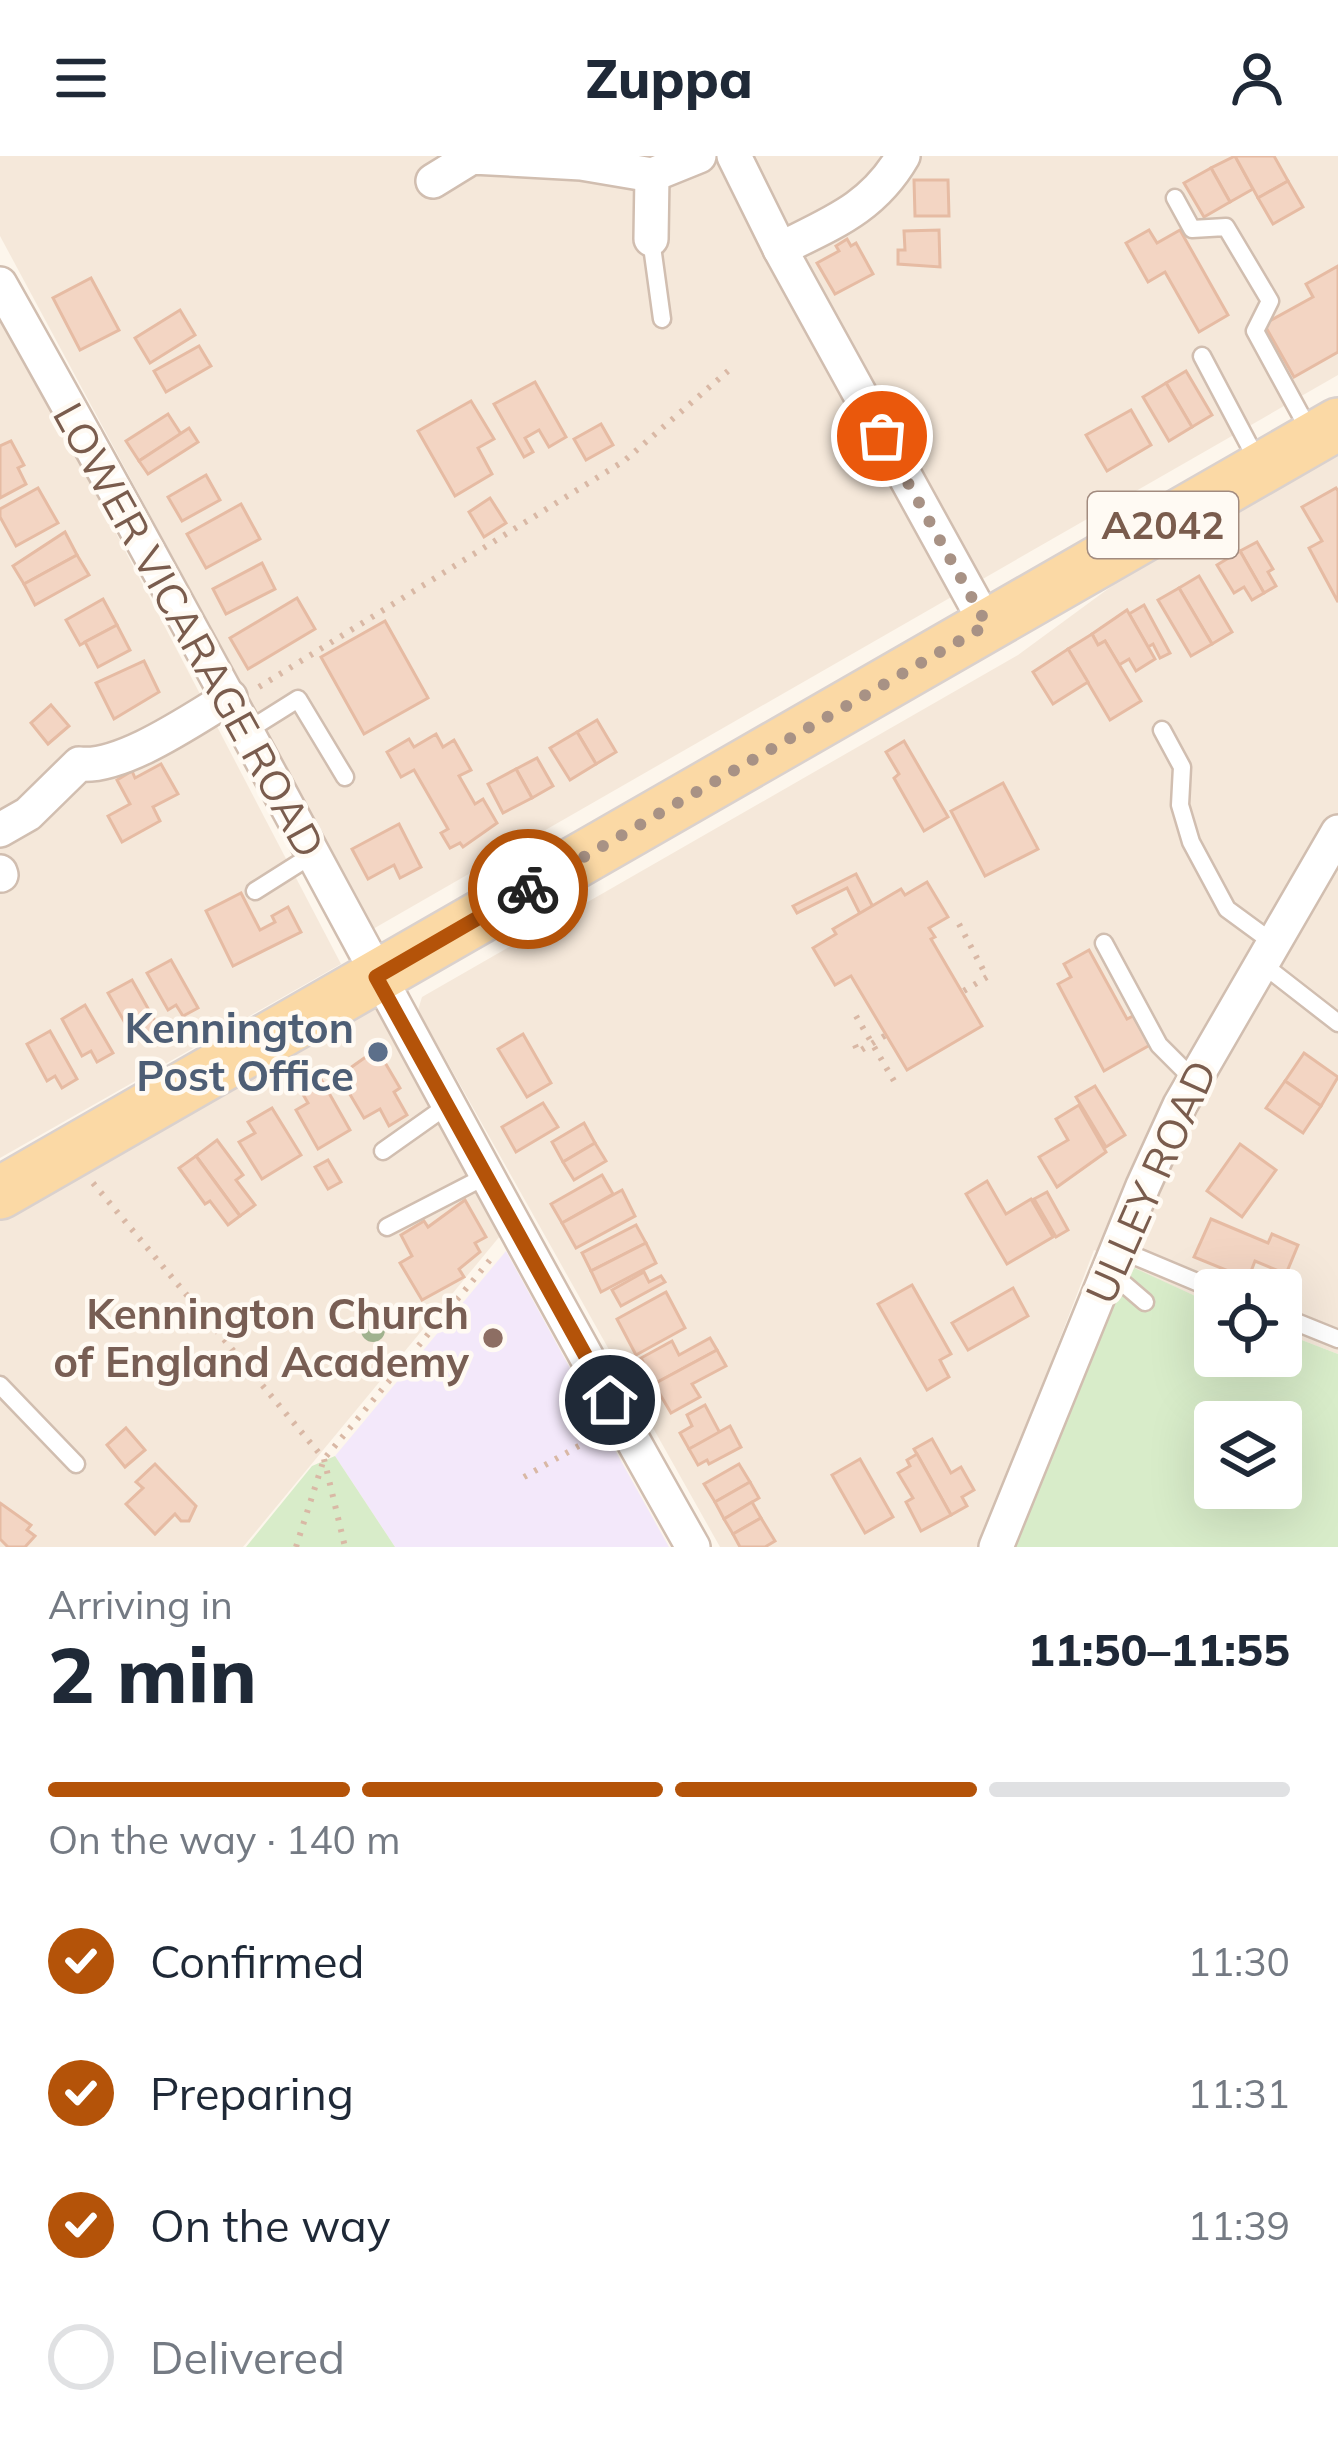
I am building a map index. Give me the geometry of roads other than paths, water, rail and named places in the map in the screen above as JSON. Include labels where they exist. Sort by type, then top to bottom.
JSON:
[{"type":"main road","name":"A2042","points":[[0,1193],[1326,431]]},
{"type":"street","points":[[433,181],[472,156],[581,163],[652,175],[699,156]]},
{"type":"street","points":[[734,156],[780,249],[987,625]]},
{"type":"street","points":[[780,249],[833,223],[885,187],[903,156]]},
{"type":"street","points":[[651,239],[652,175]]},
{"type":"street","name":"LOWER VICARAGE ROAD","points":[[1,289],[693,1547]]},
{"type":"street","points":[[0,830],[28,814],[79,764],[94,766],[236,710]]},
{"type":"street","name":"ULLEY ROAD","points":[[996,1547],[1154,1160],[1194,1080],[1338,832]]},
{"type":"lane","points":[[1175,198],[1192,229],[1226,227],[1270,301],[1255,331],[1326,431]]},
{"type":"lane","points":[[651,239],[662,319]]},
{"type":"lane","points":[[1202,356],[1262,468]]},
{"type":"lane","points":[[236,710],[298,699],[345,777]]},
{"type":"lane","points":[[1162,730],[1182,767],[1180,805],[1191,842],[1232,915],[1338,1023]]},
{"type":"lane","points":[[255,891],[312,854]]},
{"type":"lane","points":[[1104,943],[1160,1045],[1194,1080]]},
{"type":"lane","points":[[383,1151],[448,1105]]},
{"type":"lane","points":[[387,1227],[488,1175]]},
{"type":"lane","points":[[1112,1263],[1194,1284]]},
{"type":"lane","points":[[1112,1263],[1124,1284],[1145,1302]]},
{"type":"lane","points":[[1302,1324],[1338,1339]]},
{"type":"lane","points":[[0,1385],[76,1464]]},
{"type":"place","name":"Kennington Post Office","points":[[378,1052]]},
{"type":"place","name":"Kennington Church of England Academy","points":[[493,1338]]}]
